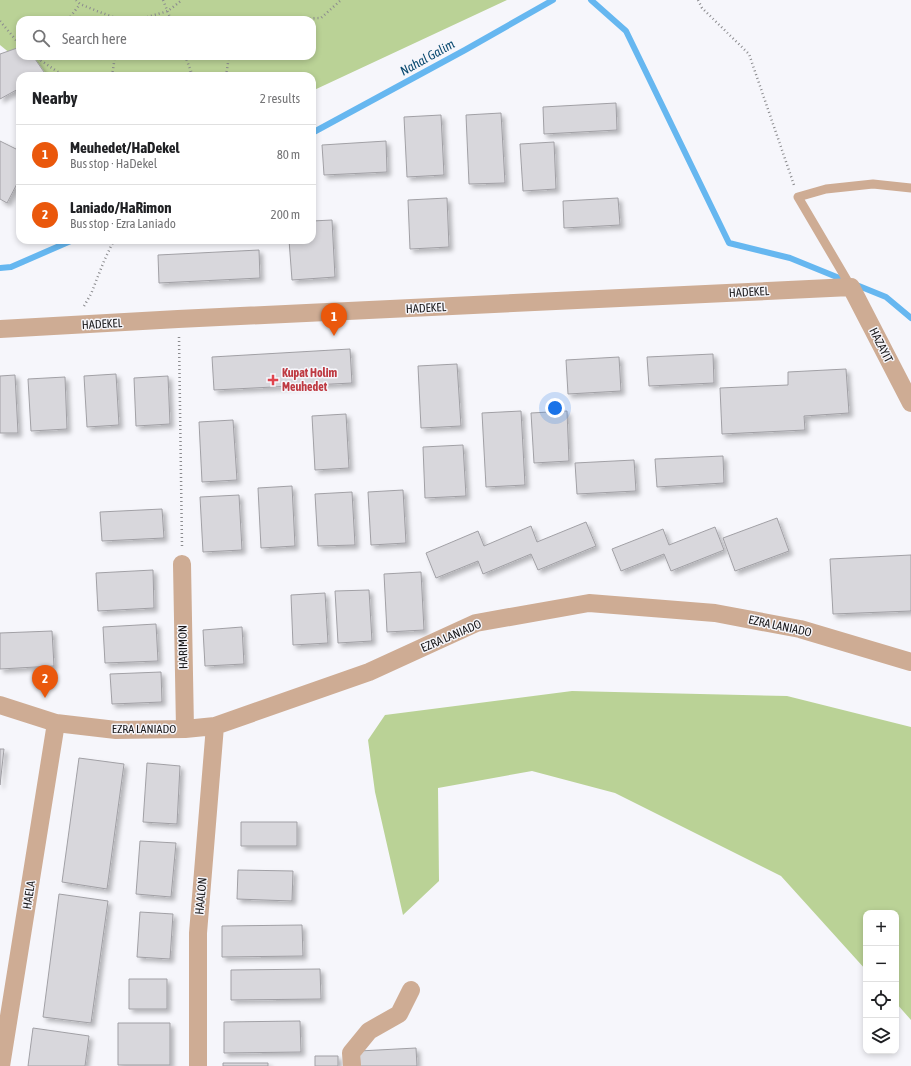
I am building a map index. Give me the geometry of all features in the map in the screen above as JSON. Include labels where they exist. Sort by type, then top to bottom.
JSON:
[{"type":"street","name":"HADEKEL","points":[[0,329],[178,319],[851,288]]},
{"type":"street","name":"HAZAYIT","points":[[851,288],[911,403]]},
{"type":"street","name":"HARIMON","points":[[182,564],[185,729]]},
{"type":"street","name":"EZRA LANIADO","points":[[0,705],[56,723],[116,730],[185,729],[215,726],[369,672],[476,623],[588,602],[715,613],[800,629],[911,662]]},
{"type":"street","name":"HAELA","points":[[1,1066],[56,723]]},
{"type":"street","name":"HAALON","points":[[198,1066],[198,933],[215,726]]},
{"type":"street","points":[[352,1066],[351,1053],[369,1031],[399,1014],[411,990]]},
{"type":"lane","points":[[851,288],[798,197],[826,189],[873,184],[911,188]]},
{"type":"path","points":[[76,0],[80,4],[110,16]]},
{"type":"path","points":[[163,0],[170,16]]},
{"type":"path","points":[[151,16],[168,11],[182,0]]},
{"type":"path","points":[[316,18],[322,18],[341,0]]},
{"type":"path","points":[[698,0],[702,8],[749,54],[798,197]]},
{"type":"path","points":[[71,16],[80,4]]},
{"type":"path","points":[[0,21],[16,40]]},
{"type":"path","points":[[39,60],[58,72]]},
{"type":"path","points":[[113,72],[114,60]]},
{"type":"path","points":[[186,60],[191,72]]},
{"type":"path","points":[[227,72],[228,60]]},
{"type":"path","points":[[73,325],[91,294],[112,244]]},
{"type":"path","points":[[178,319],[182,564]]},
{"type":"green space","points":[[0,0],[507,0],[316,89],[316,72],[33,72],[18,60],[316,60],[316,16],[16,16],[16,58],[0,45]]},
{"type":"green space","points":[[572,691],[787,696],[911,727],[911,1020],[899,1006],[899,910],[863,910],[863,967],[781,876],[615,793],[532,771],[438,788],[439,881],[403,915],[375,792],[368,740],[385,715]]},
{"type":"building","points":[[16,48],[16,60],[36,60],[44,72],[16,72],[16,90],[0,99],[0,54]]},
{"type":"building","points":[[616,103],[617,130],[544,134],[543,107]]},
{"type":"building","points":[[501,113],[505,183],[469,184],[466,115]]},
{"type":"building","points":[[441,115],[444,175],[407,177],[404,117]]},
{"type":"building","points":[[0,141],[16,149],[16,186],[7,203],[0,199]]},
{"type":"building","points":[[386,141],[387,172],[324,175],[322,145]]},
{"type":"building","points":[[554,142],[556,189],[523,191],[520,144]]},
{"type":"building","points":[[447,198],[449,247],[410,249],[408,200]]},
{"type":"building","points":[[618,198],[620,225],[564,228],[563,201]]},
{"type":"building","points":[[332,220],[335,277],[292,280],[289,244],[316,244],[316,221]]},
{"type":"building","points":[[259,250],[260,278],[159,283],[158,255]]},
{"type":"building","points":[[350,349],[352,383],[214,390],[212,357]]},
{"type":"building","points":[[713,354],[714,383],[649,386],[647,357]]},
{"type":"building","points":[[619,357],[621,391],[568,394],[566,360]]},
{"type":"building","points":[[457,364],[461,426],[421,428],[418,366]]},
{"type":"building","points":[[846,369],[849,413],[804,416],[805,430],[722,434],[720,388],[788,385],[788,372]]},
{"type":"building","points":[[116,374],[119,425],[87,427],[84,376]]},
{"type":"building","points":[[15,375],[18,433],[0,433],[0,376]]},
{"type":"building","points":[[168,376],[170,424],[136,426],[134,378]]},
{"type":"building","points":[[65,377],[67,429],[31,431],[28,379]]},
{"type":"building","points":[[521,411],[525,485],[486,487],[482,413]]},
{"type":"building","points":[[567,411],[569,461],[534,463],[531,413]]},
{"type":"building","points":[[346,414],[349,468],[315,470],[312,416]]},
{"type":"building","points":[[233,420],[237,480],[202,482],[199,422]]},
{"type":"building","points":[[463,445],[466,496],[425,498],[423,447]]},
{"type":"building","points":[[723,456],[724,483],[657,487],[655,459]]},
{"type":"building","points":[[634,460],[636,491],[577,494],[575,463]]},
{"type":"building","points":[[292,486],[295,546],[261,548],[258,488]]},
{"type":"building","points":[[403,490],[406,543],[371,545],[368,492]]},
{"type":"building","points":[[352,492],[355,545],[318,546],[315,494]]},
{"type":"building","points":[[239,495],[242,550],[203,552],[200,497]]},
{"type":"building","points":[[162,509],[164,538],[102,541],[100,512]]},
{"type":"building","points":[[777,518],[789,551],[735,571],[723,538]]},
{"type":"building","points":[[586,522],[596,546],[538,570],[531,554],[483,574],[478,561],[436,578],[426,553],[478,531],[484,546],[531,526],[537,542]]},
{"type":"building","points":[[715,527],[724,550],[671,571],[664,554],[621,571],[612,549],[663,529],[669,545]]},
{"type":"building","points":[[911,555],[911,611],[833,614],[830,559]]},
{"type":"building","points":[[153,570],[154,608],[98,611],[96,573]]},
{"type":"building","points":[[421,572],[424,630],[387,632],[384,574]]},
{"type":"building","points":[[369,590],[372,641],[338,643],[335,591]]},
{"type":"building","points":[[325,593],[328,643],[293,645],[291,595]]},
{"type":"building","points":[[156,624],[158,661],[105,663],[103,627]]},
{"type":"building","points":[[242,627],[244,664],[205,666],[203,630]]},
{"type":"building","points":[[52,631],[54,666],[0,669],[0,633]]},
{"type":"building","points":[[161,672],[162,702],[112,704],[110,674]]},
{"type":"building","points":[[0,749],[4,749],[0,785]]},
{"type":"building","points":[[79,758],[124,764],[107,889],[62,882]]},
{"type":"building","points":[[147,763],[180,766],[177,824],[143,822]]},
{"type":"building","points":[[241,822],[297,822],[297,846],[241,846]]},
{"type":"building","points":[[140,841],[176,843],[171,897],[136,894]]},
{"type":"building","points":[[238,870],[293,871],[292,901],[237,899]]},
{"type":"building","points":[[59,894],[108,901],[91,1023],[43,1017]]},
{"type":"building","points":[[140,912],[173,914],[170,959],[137,957]]},
{"type":"building","points":[[302,925],[303,956],[222,957],[222,926]]},
{"type":"building","points":[[320,969],[321,999],[231,1000],[231,970]]},
{"type":"building","points":[[129,979],[167,979],[167,1009],[129,1009]]},
{"type":"building","points":[[300,1021],[301,1052],[224,1053],[224,1022]]},
{"type":"building","points":[[118,1023],[170,1023],[170,1065],[118,1065]]},
{"type":"building","points":[[33,1028],[89,1036],[85,1066],[28,1066]]},
{"type":"building","points":[[416,1048],[417,1066],[360,1066],[359,1051]]},
{"type":"building","points":[[315,1056],[338,1056],[338,1066],[315,1066]]},
{"type":"building","points":[[223,1063],[268,1063],[268,1066],[223,1066]]},
{"type":"waterway","name":"Nahal Galim","points":[[316,131],[465,50],[553,0]]},
{"type":"waterway","points":[[591,0],[626,31],[729,243],[790,258],[886,297],[911,318]]},
{"type":"waterway","name":"Nahal Galim","points":[[0,268],[11,267],[64,244]]},
{"type":"place","name":"Meuhedet/HaDekel","points":[[334,336]]},
{"type":"place","name":"Kupat Holim Meuhedet","points":[[273,380]]},
{"type":"place","name":"Laniado/HaRimon","points":[[45,698]]}]
